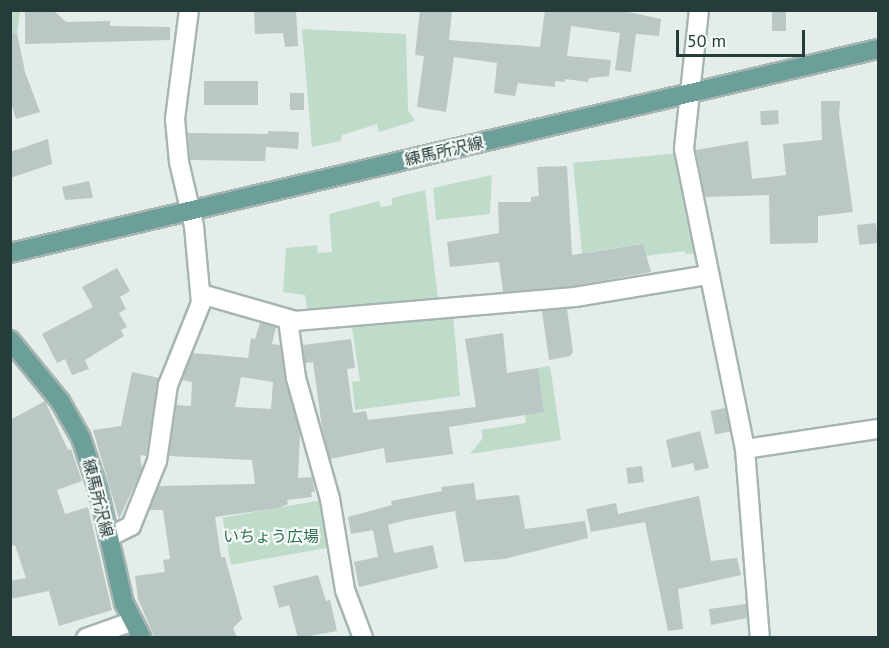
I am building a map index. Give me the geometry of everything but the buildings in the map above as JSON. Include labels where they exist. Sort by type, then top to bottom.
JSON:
[{"type":"main road","name":"練馬所沢線","points":[[10,253],[879,49]]},
{"type":"main road","name":"練馬所沢線","points":[[10,340],[60,401],[81,438],[132,622],[142,638]]},
{"type":"street","points":[[109,537],[131,526],[157,461],[168,385],[189,337],[201,294],[190,211],[177,154],[175,119],[189,10]]},
{"type":"street","points":[[699,10],[684,149],[745,449],[760,638]]},
{"type":"street","points":[[201,294],[288,320],[564,299],[708,275]]},
{"type":"street","points":[[288,320],[296,378],[330,499],[345,590],[363,638]]},
{"type":"street","points":[[745,449],[879,429]]},
{"type":"street","points":[[86,638],[132,622]]},
{"type":"green space","points":[[10,11],[20,11],[17,34],[11,35]]},
{"type":"green space","points":[[302,29],[406,34],[408,110],[415,121],[379,132],[377,124],[342,135],[341,141],[312,147]]},
{"type":"green space","points":[[680,153],[699,253],[686,254],[685,251],[645,256],[642,244],[582,253],[573,163]]},
{"type":"green space","points":[[492,175],[490,214],[436,220],[433,188]]},
{"type":"green space","points":[[425,190],[438,298],[307,310],[305,295],[283,292],[286,248],[317,245],[318,253],[332,252],[329,214],[379,201],[381,207],[392,205],[392,198]]},
{"type":"green space","points":[[453,314],[460,396],[355,410],[352,382],[360,381],[351,322]]},
{"type":"green space","points":[[550,366],[561,440],[470,454],[483,438],[481,430],[526,423],[525,414],[541,412],[538,368]]},
{"type":"green space","name":"いちょう広場","points":[[322,500],[330,547],[231,565],[223,518]]}]
